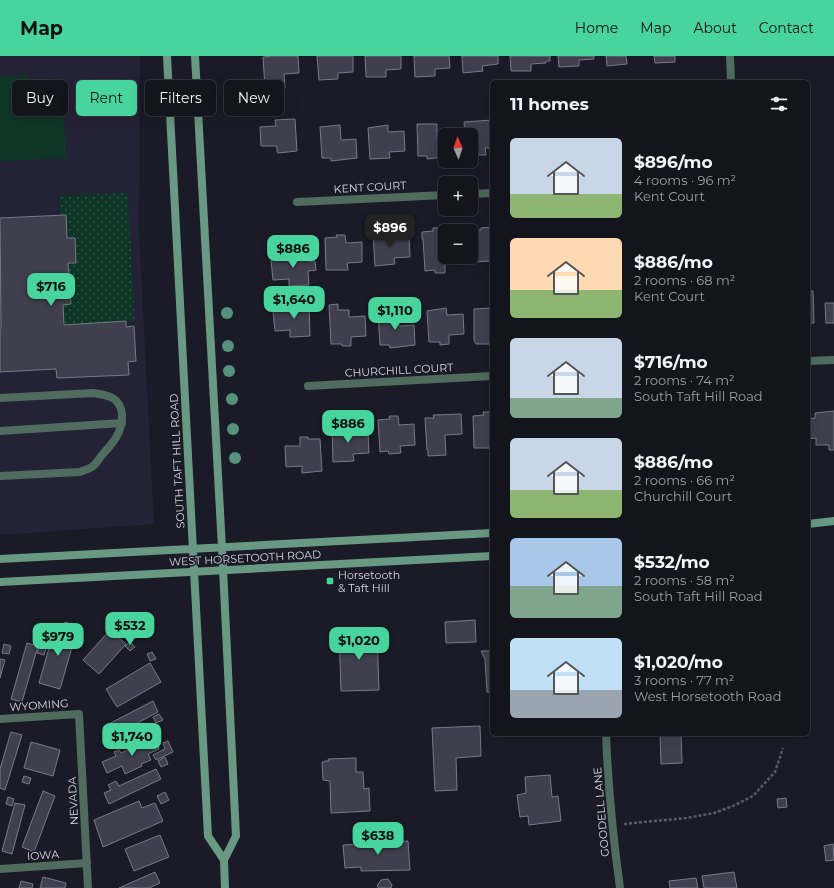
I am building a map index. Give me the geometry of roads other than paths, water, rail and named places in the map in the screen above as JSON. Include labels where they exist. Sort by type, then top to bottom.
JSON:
[{"type":"main road","name":"SOUTH TAFT HILL ROAD","points":[[167,56],[208,836],[224,860]]},
{"type":"main road","points":[[195,56],[236,836],[224,860],[225,888]]},
{"type":"main road","points":[[810,524],[834,521]]},
{"type":"main road","name":"WEST HORSETOOTH ROAD","points":[[0,559],[490,533]]},
{"type":"main road","name":"WEST HORSETOOTH ROAD","points":[[0,582],[490,556]]},
{"type":"street","points":[[730,56],[731,80]]},
{"type":"street","points":[[478,193],[490,192]]},
{"type":"street","name":"KENT COURT","points":[[297,202],[438,195]]},
{"type":"street","points":[[810,361],[834,360]]},
{"type":"street","name":"CHURCHILL COURT","points":[[308,386],[490,376]]},
{"type":"street","points":[[0,398],[93,393],[102,394],[118,401],[121,407],[122,423],[119,434],[92,467],[80,472],[0,476]]},
{"type":"street","points":[[0,431],[122,423]]},
{"type":"street","name":"WYOMING","points":[[0,718],[79,714]]},
{"type":"street","name":"NEVADA","points":[[79,714],[88,888]]},
{"type":"street","name":"GOODELL LANE","points":[[606,736],[612,824],[620,888]]},
{"type":"street","name":"IOWA","points":[[0,869],[87,863]]},
{"type":"place","name":"Horsetooth & Taft Hill","points":[[330,581]]}]
